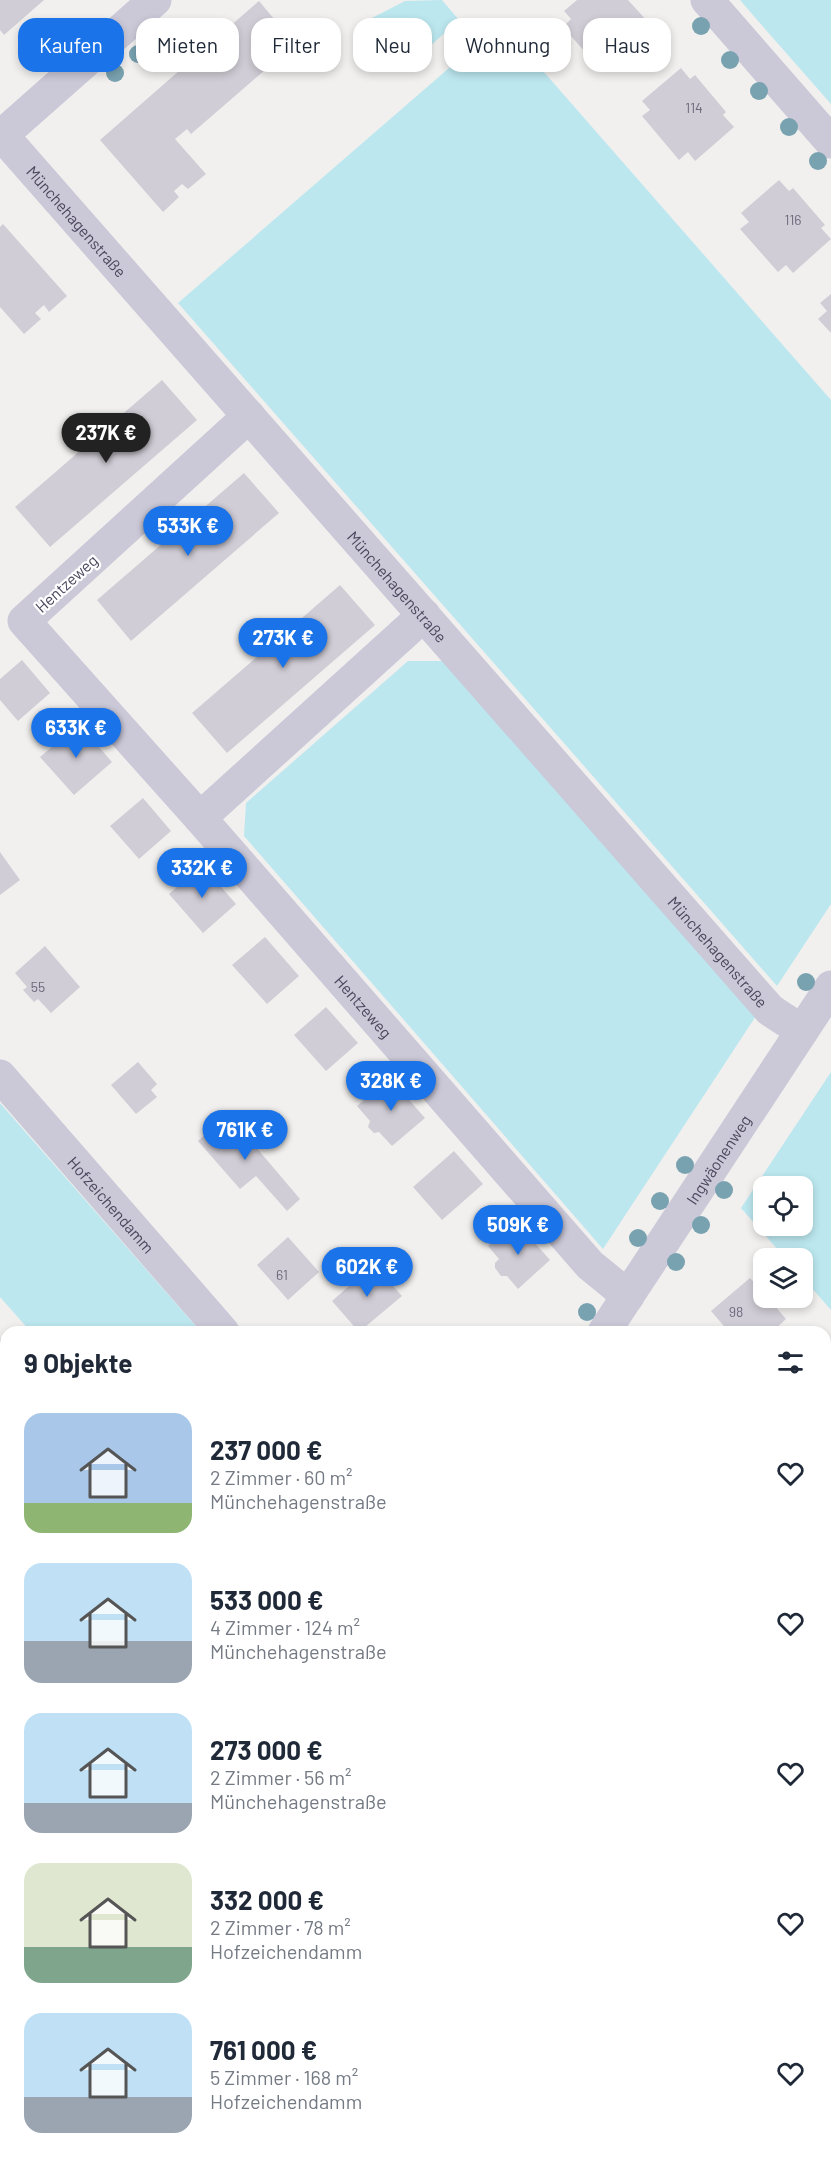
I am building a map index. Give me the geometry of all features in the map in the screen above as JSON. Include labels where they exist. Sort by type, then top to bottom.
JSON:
[{"type":"street","points":[[1,135],[155,0]]},
{"type":"street","points":[[707,0],[831,142]]},
{"type":"street","name":"Münchehagenstraße","points":[[1,135],[770,1010],[802,1031]]},
{"type":"street","name":"Hentzeweg","points":[[249,416],[24,621],[200,818],[590,1265],[628,1296]]},
{"type":"street","points":[[200,818],[424,615]]},
{"type":"street","name":"Ingwäonenweg","points":[[608,1326],[831,987]]},
{"type":"street","name":"Hofzeichendamm","points":[[0,1077],[219,1326]]},
{"type":"shaded area","points":[[442,0],[457,18],[444,18],[444,34],[432,44],[432,18],[372,18],[405,1]]},
{"type":"shaded area","points":[[740,0],[831,0],[831,104],[752,14]]},
{"type":"shaded area","points":[[444,72],[544,72],[831,400],[831,904],[777,986],[178,303]]},
{"type":"shaded area","points":[[408,661],[444,661],[756,1016],[603,1249],[244,836],[246,803]]},
{"type":"shaded area","points":[[831,1072],[831,1310],[813,1289],[813,1248],[776,1248],[766,1236],[813,1236],[813,1176],[762,1176]]},
{"type":"shaded area","points":[[0,1103],[196,1326],[26,1326],[0,1297]]},
{"type":"shaded area","points":[[753,1190],[753,1222],[741,1208]]},
{"type":"building","points":[[0,0],[44,0],[23,18],[18,18],[18,23],[4,35],[0,30]]},
{"type":"building","points":[[577,0],[628,0],[644,18],[583,18],[583,50],[571,36],[571,18],[564,11]]},
{"type":"building","points":[[259,1],[273,18],[251,18],[251,72],[263,72],[191,134],[187,129],[175,139],[206,174],[188,189],[182,184],[174,191],[179,197],[163,212],[100,140],[178,72],[239,72],[239,18]]},
{"type":"building","points":[[681,68],[690,79],[695,75],[726,112],[723,115],[734,127],[695,161],[688,152],[679,160],[642,116],[650,110],[642,101]]},
{"type":"building","points":[[779,180],[789,191],[793,188],[825,225],[821,228],[831,239],[793,273],[786,265],[778,272],[740,229],[749,222],[741,213]]},
{"type":"building","points":[[3,224],[67,296],[49,312],[44,305],[35,313],[41,319],[24,334],[0,307],[0,227]]},
{"type":"building","points":[[831,294],[831,333],[818,319],[827,311],[820,303]]},
{"type":"building","points":[[162,380],[197,420],[50,547],[15,507]]},
{"type":"building","points":[[244,473],[279,513],[131,641],[97,600]]},
{"type":"building","points":[[340,585],[375,625],[227,753],[192,713]]},
{"type":"building","points":[[22,660],[50,693],[18,721],[0,700],[0,679]]},
{"type":"building","points":[[79,724],[112,762],[74,795],[40,757]]},
{"type":"building","points":[[143,798],[171,831],[139,859],[110,826]]},
{"type":"building","points":[[0,852],[20,880],[0,895]]},
{"type":"building","points":[[202,865],[236,904],[203,933],[169,894]]},
{"type":"building","points":[[265,937],[299,976],[267,1004],[232,965]]},
{"type":"building","points":[[45,946],[80,987],[51,1013],[38,999],[34,1002],[23,990],[27,987],[15,973]]},
{"type":"building","points":[[326,1007],[358,1043],[326,1071],[294,1035]]},
{"type":"building","points":[[138,1062],[157,1084],[151,1090],[157,1097],[136,1114],[111,1085]]},
{"type":"building","points":[[390,1078],[425,1118],[392,1146],[379,1132],[374,1133],[368,1127],[370,1121],[357,1106]]},
{"type":"building","points":[[228,1114],[300,1199],[287,1211],[256,1176],[240,1189],[198,1141]]},
{"type":"building","points":[[454,1151],[483,1184],[442,1220],[413,1187]]},
{"type":"building","points":[[516,1222],[550,1260],[518,1289],[507,1276],[501,1276],[495,1268],[495,1263],[499,1259],[488,1246]]},
{"type":"building","points":[[288,1237],[319,1272],[288,1300],[257,1265]]},
{"type":"building","points":[[374,1264],[402,1296],[366,1326],[354,1326],[332,1301]]},
{"type":"building","points":[[750,1278],[753,1281],[753,1308],[777,1308],[786,1319],[778,1326],[724,1326],[711,1311]]}]
